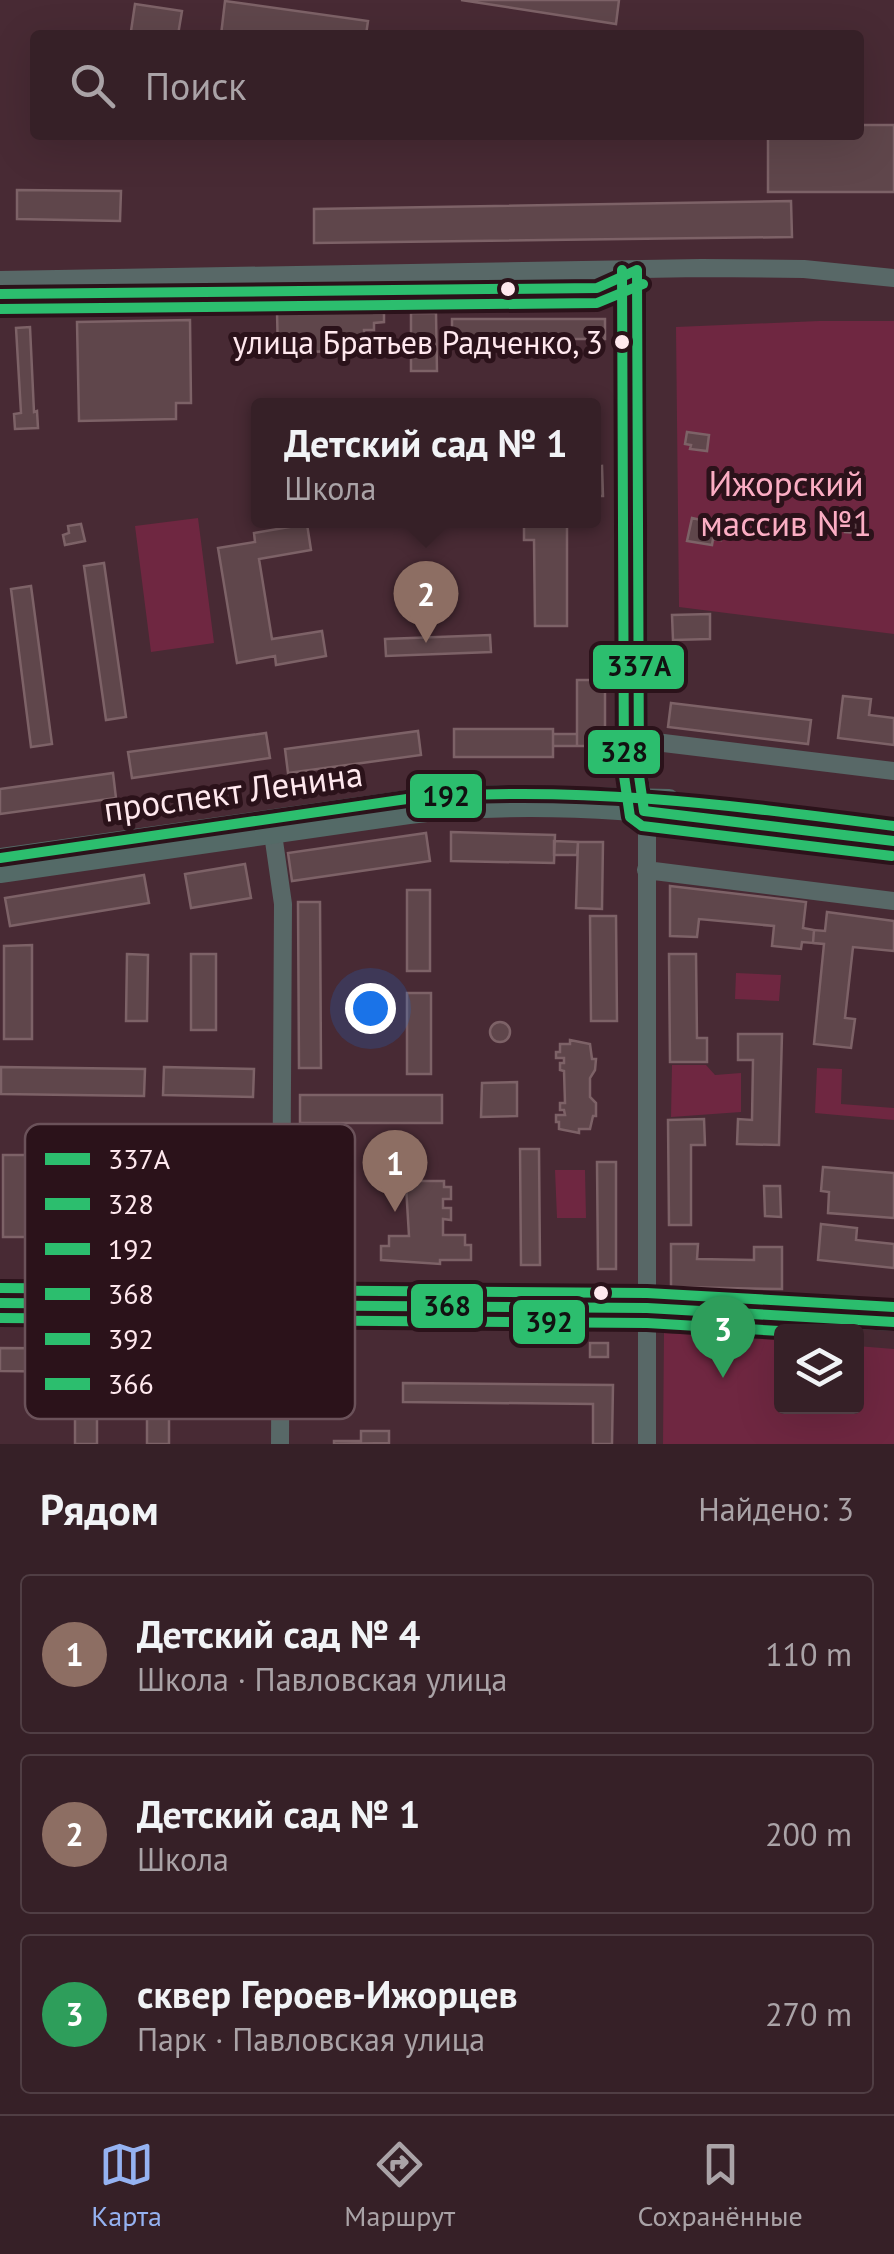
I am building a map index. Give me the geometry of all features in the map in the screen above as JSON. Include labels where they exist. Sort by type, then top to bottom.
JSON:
[{"type":"main road","name":"проспект Ленина","points":[[643,804],[894,841]]},
{"type":"main road","name":"проспект Ленина","points":[[0,858],[272,826],[467,809],[643,804],[894,828]]},
{"type":"main road","name":"проспект Ленина","points":[[0,873],[272,826]]},
{"type":"street","points":[[0,280],[804,269],[894,278]]},
{"type":"street","points":[[0,294],[597,288],[637,270]]},
{"type":"street","points":[[637,270],[639,740],[646,870],[647,1444]]},
{"type":"street","points":[[639,740],[894,771]]},
{"type":"street","points":[[272,826],[283,904],[282,1124]]},
{"type":"street","points":[[646,870],[894,901]]},
{"type":"street","points":[[0,1303],[25,1303]]},
{"type":"street","points":[[355,1306],[647,1308],[894,1322]]},
{"type":"street","points":[[280,1419],[280,1444]]},
{"type":"green space","name":"Ижорский массив №1","points":[[894,321],[894,634],[679,607],[676,327]]},
{"type":"green space","points":[[198,518],[214,643],[151,652],[135,526]]},
{"type":"green space","points":[[736,973],[781,975],[779,1001],[735,999]]},
{"type":"green space","points":[[672,1065],[706,1065],[715,1075],[741,1073],[741,1112],[671,1117]]},
{"type":"green space","points":[[817,1068],[842,1069],[841,1104],[894,1108],[894,1120],[815,1113]]},
{"type":"green space","points":[[555,1170],[585,1170],[586,1218],[557,1218]]},
{"type":"green space","points":[[664,1333],[774,1340],[774,1414],[864,1414],[864,1347],[894,1349],[894,1444],[663,1444]]},
{"type":"building","points":[[461,0],[619,0],[616,24]]},
{"type":"building","points":[[225,1],[368,21],[367,30],[222,30]]},
{"type":"building","points":[[135,4],[182,11],[179,30],[131,30]]},
{"type":"building","points":[[864,125],[894,125],[894,192],[768,192],[768,140],[864,140]]},
{"type":"building","points":[[17,190],[121,191],[120,221],[17,219]]},
{"type":"building","points":[[791,201],[792,237],[314,243],[314,209]]},
{"type":"building","points":[[374,308],[374,313],[384,313],[384,322],[374,323],[374,330],[364,330],[365,350],[278,353],[277,312]]},
{"type":"building","points":[[411,313],[436,313],[437,371],[411,371]]},
{"type":"building","points":[[452,319],[605,319],[605,339],[452,339]]},
{"type":"building","points":[[190,320],[191,403],[176,403],[176,419],[79,421],[77,322]]},
{"type":"building","points":[[30,327],[38,428],[15,429],[14,414],[21,413],[16,328]]},
{"type":"building","points":[[687,432],[709,435],[707,451],[690,449],[691,445],[685,444]]},
{"type":"building","points":[[848,511],[860,513],[857,533],[845,532],[846,525],[841,524]]},
{"type":"building","points":[[692,518],[715,523],[714,528],[722,530],[721,540],[713,539],[712,545],[687,541]]},
{"type":"building","points":[[81,524],[85,541],[65,545],[63,535],[69,533],[68,526]]},
{"type":"building","points":[[308,528],[311,550],[259,559],[272,639],[322,631],[326,656],[276,665],[275,656],[237,663],[218,548],[255,542],[254,533]]},
{"type":"building","points":[[524,528],[567,528],[567,626],[535,626],[534,540],[524,540]]},
{"type":"building","points":[[104,563],[126,717],[106,720],[84,566]]},
{"type":"building","points":[[31,586],[52,744],[31,747],[11,589]]},
{"type":"building","points":[[710,614],[710,639],[673,640],[672,615]]},
{"type":"building","points":[[490,635],[491,652],[386,656],[385,639]]},
{"type":"building","points":[[577,680],[605,680],[605,746],[577,746]]},
{"type":"building","points":[[843,696],[871,699],[869,715],[894,718],[894,745],[838,738]]},
{"type":"building","points":[[671,703],[811,720],[808,744],[668,727]]},
{"type":"building","points":[[454,729],[553,729],[553,757],[454,757]]},
{"type":"building","points":[[418,731],[421,755],[288,773],[285,749]]},
{"type":"building","points":[[266,733],[270,758],[132,778],[128,752]]},
{"type":"building","points":[[553,734],[577,734],[577,746],[553,746]]},
{"type":"building","points":[[113,773],[116,798],[0,814],[0,789]]},
{"type":"building","points":[[451,832],[555,835],[554,863],[451,861]]},
{"type":"building","points":[[426,833],[430,861],[292,881],[288,853]]},
{"type":"building","points":[[554,841],[578,842],[577,855],[554,855]]},
{"type":"building","points":[[578,842],[603,842],[602,909],[576,908]]},
{"type":"building","points":[[245,864],[251,898],[191,908],[185,874]]},
{"type":"building","points":[[144,875],[149,903],[10,926],[5,898]]},
{"type":"building","points":[[670,886],[806,902],[803,928],[814,930],[813,943],[802,942],[801,949],[772,946],[774,926],[699,919],[697,937],[670,936]]},
{"type":"building","points":[[407,890],[430,890],[430,971],[407,971]]},
{"type":"building","points":[[298,902],[320,902],[321,1068],[299,1068]]},
{"type":"building","points":[[827,912],[894,921],[894,951],[853,947],[845,1018],[855,1019],[851,1048],[814,1044],[824,944],[813,943],[814,930],[825,931]]},
{"type":"building","points":[[590,916],[616,916],[617,1021],[591,1021]]},
{"type":"building","points":[[32,945],[32,1039],[4,1039],[4,946]]},
{"type":"building","points":[[127,954],[148,955],[147,1021],[126,1021]]},
{"type":"building","points":[[191,954],[216,954],[216,1030],[191,1030]]},
{"type":"building","points":[[669,954],[696,954],[697,1038],[707,1038],[707,1062],[670,1062]]},
{"type":"building","points":[[407,993],[431,993],[431,1074],[407,1074]]},
{"type":"building","points":[[500,1022],[510,1032],[500,1042],[490,1032]]},
{"type":"building","points":[[738,1034],[782,1034],[779,1145],[737,1144],[738,1119],[752,1120],[753,1060],[738,1060]]},
{"type":"building","points":[[570,1040],[590,1044],[592,1059],[596,1059],[590,1097],[596,1103],[596,1116],[590,1129],[579,1129],[579,1133],[559,1129],[556,1122],[556,1115],[565,1115],[560,1103],[565,1103],[564,1071],[560,1070],[564,1058],[556,1058],[556,1052],[560,1052],[560,1044],[570,1044]]},
{"type":"building","points":[[1,1067],[145,1069],[144,1096],[1,1094]]},
{"type":"building","points":[[164,1067],[254,1069],[253,1097],[163,1095]]},
{"type":"building","points":[[517,1082],[517,1116],[481,1117],[482,1083]]},
{"type":"building","points":[[300,1095],[442,1095],[442,1123],[300,1123]]},
{"type":"building","points":[[704,1119],[705,1145],[691,1145],[691,1225],[669,1225],[668,1120]]},
{"type":"building","points":[[520,1149],[539,1149],[540,1265],[521,1265]]},
{"type":"building","points":[[3,1155],[25,1155],[25,1237],[3,1237]]},
{"type":"building","points":[[597,1162],[616,1162],[616,1269],[598,1269]]},
{"type":"building","points":[[823,1167],[894,1173],[894,1218],[828,1213],[829,1192],[821,1191]]},
{"type":"building","points":[[411,1181],[444,1181],[444,1187],[451,1187],[451,1199],[443,1199],[443,1208],[451,1208],[451,1220],[443,1219],[443,1235],[465,1235],[465,1245],[471,1245],[471,1260],[440,1260],[440,1264],[381,1260],[381,1246],[389,1246],[389,1236],[409,1236],[406,1186],[411,1186]]},
{"type":"building","points":[[764,1186],[780,1186],[781,1217],[765,1216]]},
{"type":"building","points":[[821,1224],[857,1228],[856,1240],[894,1244],[894,1268],[818,1260]]},
{"type":"building","points":[[671,1244],[698,1244],[697,1259],[754,1260],[754,1247],[782,1247],[782,1289],[671,1287]]},
{"type":"building","points":[[590,1343],[608,1343],[608,1357],[590,1357]]},
{"type":"building","points":[[0,1348],[25,1348],[25,1371],[0,1371]]},
{"type":"building","points":[[403,1383],[613,1385],[612,1444],[593,1444],[593,1404],[403,1402]]},
{"type":"building","points":[[75,1419],[97,1419],[97,1444],[75,1444]]},
{"type":"building","points":[[147,1419],[169,1419],[169,1444],[147,1444]]},
{"type":"building","points":[[361,1431],[389,1431],[389,1443],[334,1444],[361,1441]]},
{"type":"transit line","name":"328","points":[[622,270],[624,776],[630,817],[642,826],[892,856]]},
{"type":"transit line","name":"337А","points":[[637,270],[639,776],[644,811],[894,841]]},
{"type":"transit line","name":"337А","points":[[0,294],[597,288],[637,270]]},
{"type":"transit line","name":"328","points":[[0,309],[597,303],[643,284]]},
{"type":"transit line","name":"192","points":[[0,858],[407,799],[468,795],[651,799],[894,826]]},
{"type":"transit line","name":"366","points":[[0,1288],[25,1288]]},
{"type":"transit line","name":"366","points":[[355,1291],[647,1293],[894,1307]]},
{"type":"transit line","name":"368","points":[[0,1303],[25,1303]]},
{"type":"transit line","name":"368","points":[[355,1306],[647,1308],[894,1322]]},
{"type":"transit line","name":"392","points":[[0,1318],[25,1318]]},
{"type":"transit line","name":"392","points":[[355,1321],[647,1323],[774,1331]]},
{"type":"place","name":"улица Братьев Радченко, 3","points":[[622,342]]},
{"type":"place","name":"Детский сад № 1","points":[[426,643]]},
{"type":"place","name":"Детский сад № 4","points":[[395,1212]]},
{"type":"place","name":"сквер Героев-Ижорцев","points":[[723,1378]]}]
